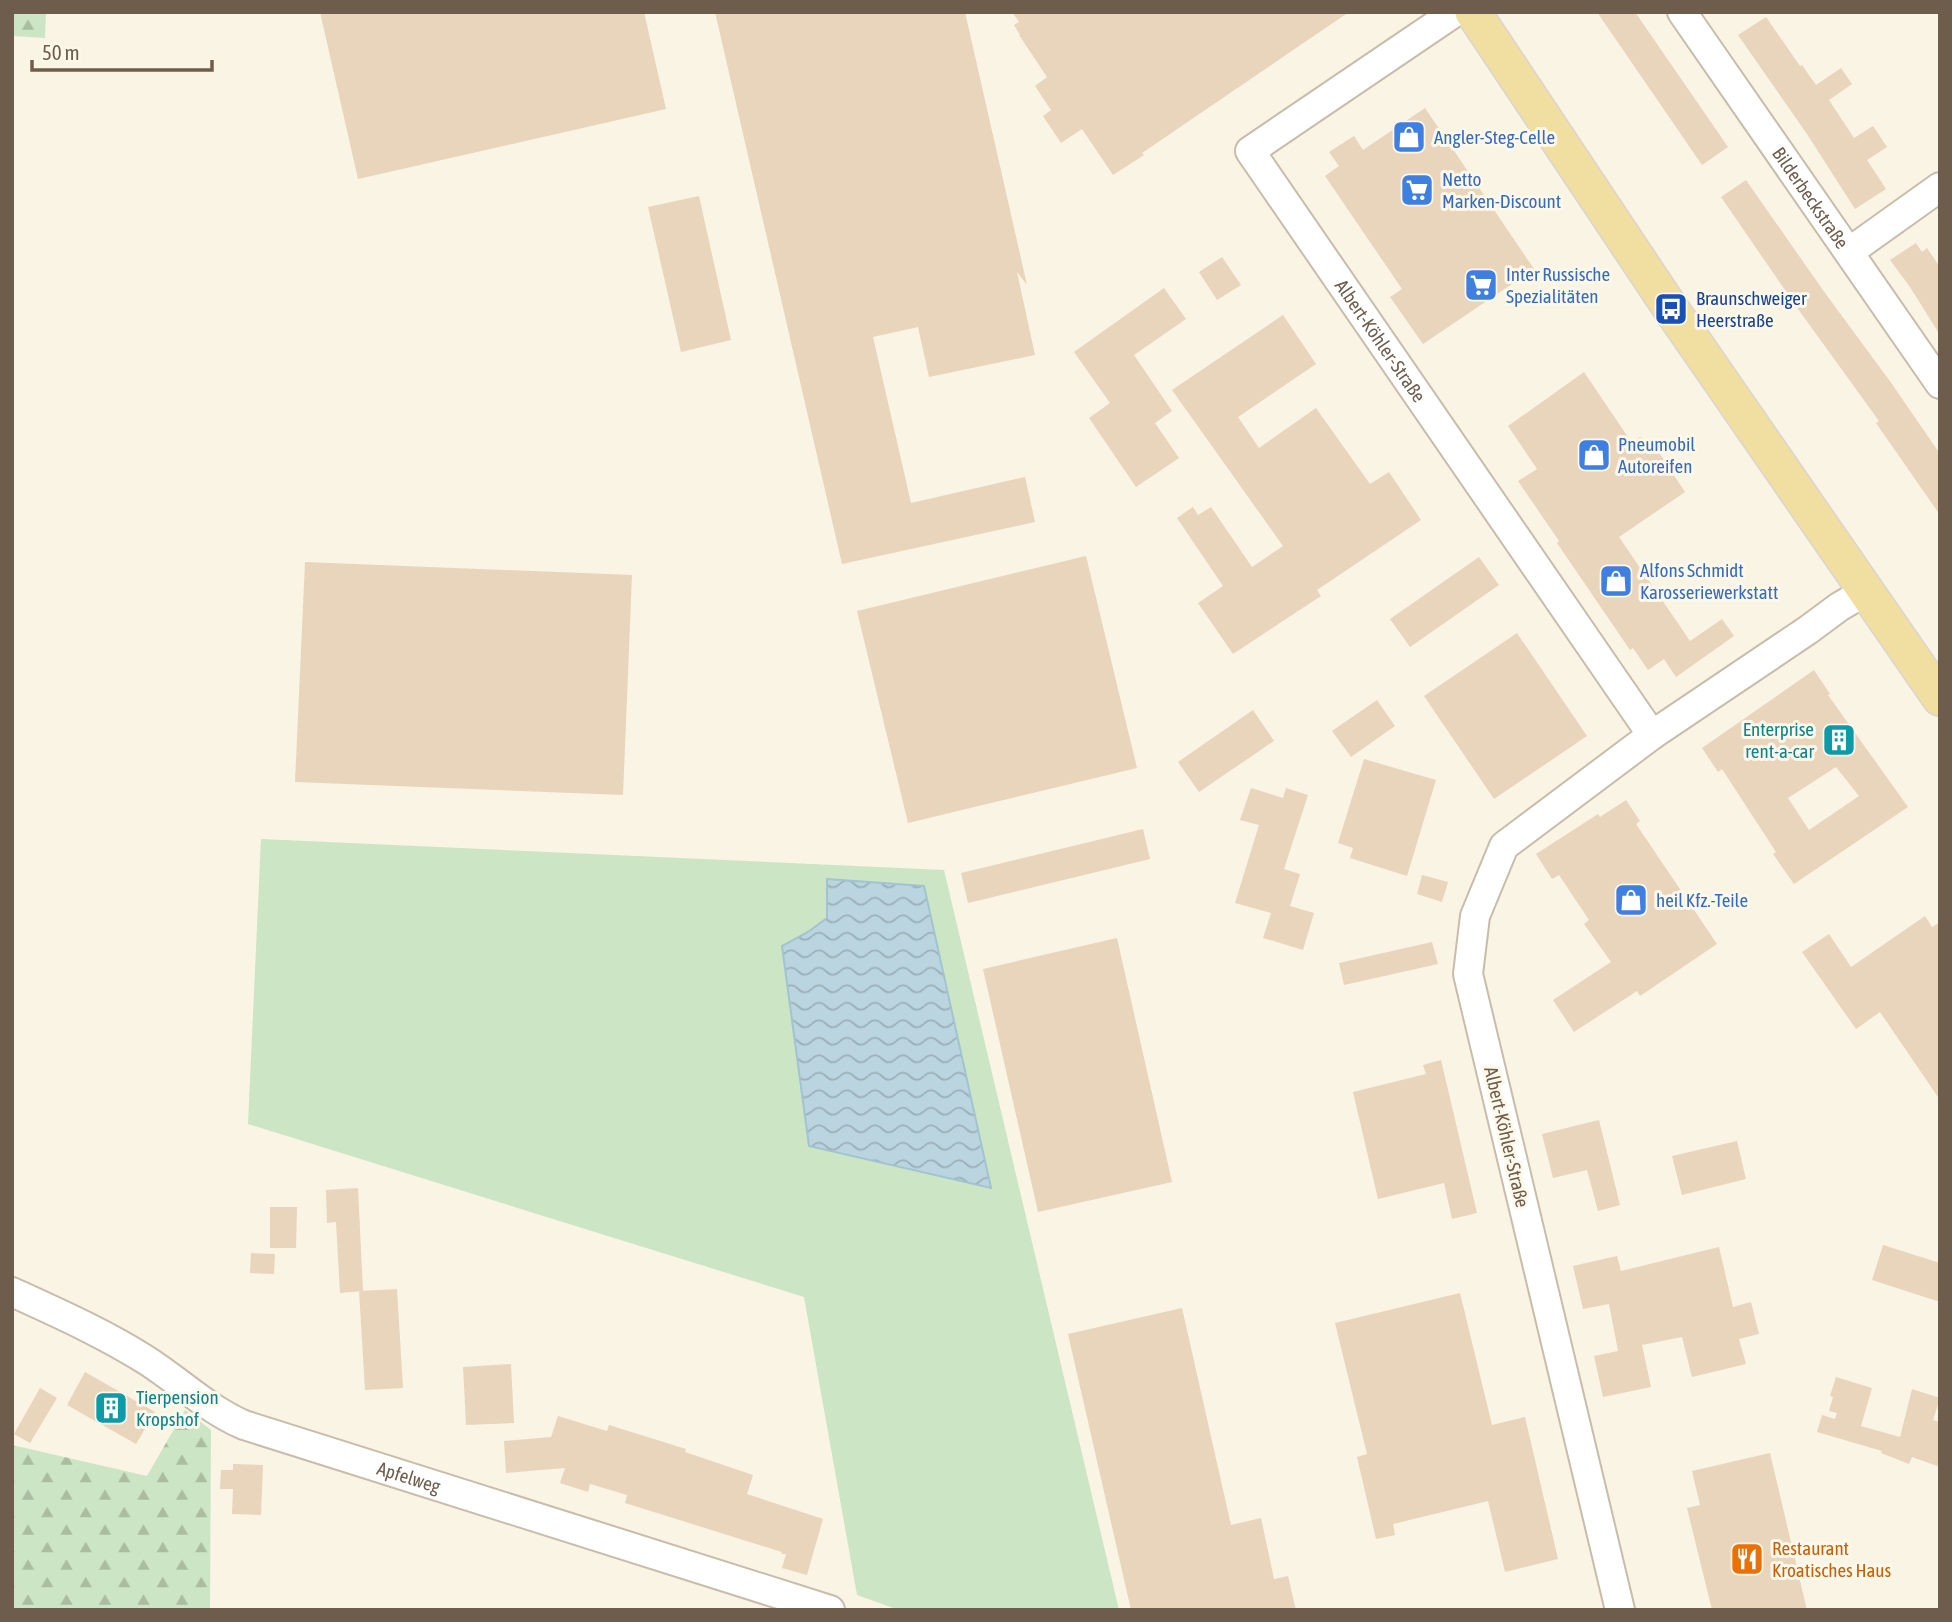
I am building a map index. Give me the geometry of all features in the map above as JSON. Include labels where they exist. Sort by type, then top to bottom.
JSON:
[{"type":"main road","points":[[1473,12],[1671,309],[1940,698]]},
{"type":"street","name":"Albert-Köhler-Straße","points":[[1455,12],[1250,151],[1652,735]]},
{"type":"street","name":"Bilderbeckstraße","points":[[1682,12],[1940,384]]},
{"type":"street","points":[[1849,252],[1940,187]]},
{"type":"street","name":"Albert-Köhler-Straße","points":[[1620,1610],[1468,974],[1475,916],[1504,846],[1652,735],[1866,591]]},
{"type":"street","name":"Apfelweg","points":[[12,1292],[94,1330],[146,1360],[222,1415],[244,1425],[830,1610]]},
{"type":"green space","points":[[12,12],[46,12],[45,38],[12,36]]},
{"type":"green space","points":[[261,839],[944,870],[1119,1610],[899,1610],[857,1595],[804,1297],[248,1124]],"holes":[[[827,918],[809,1146],[782,947]]]},
{"type":"green space","points":[[185,1410],[211,1430],[210,1610],[12,1610],[12,1445],[147,1476]]},
{"type":"water","points":[[827,879],[924,886],[991,1188],[809,1146],[782,946],[827,918]]},
{"type":"building","points":[[320,12],[644,12],[666,109],[358,179]]},
{"type":"building","points":[[715,12],[965,12],[1027,285],[1017,272],[1035,355],[929,377],[918,327],[873,337],[911,503],[1025,477],[1035,522],[842,564]]},
{"type":"building","points":[[1012,12],[1349,12],[1113,175],[1082,129],[1061,143],[1043,116],[1051,110],[1035,86],[1047,77],[1019,35],[1014,25],[1019,22]]},
{"type":"building","points":[[1597,12],[1635,12],[1728,147],[1702,165]]},
{"type":"building","points":[[1766,17],[1816,85],[1841,68],[1852,84],[1829,100],[1854,138],[1873,126],[1887,147],[1867,160],[1886,189],[1855,209],[1738,35]]},
{"type":"building","points":[[1425,108],[1534,269],[1423,344],[1390,297],[1402,289],[1325,176],[1339,166],[1329,152],[1354,136],[1363,150]]},
{"type":"building","points":[[1746,180],[1940,454],[1940,515],[1876,423],[1879,421],[1721,197]]},
{"type":"building","points":[[699,196],[731,340],[681,352],[648,207]]},
{"type":"building","points":[[1916,243],[1922,252],[1927,248],[1940,267],[1940,335],[1890,260]]},
{"type":"building","points":[[1222,257],[1241,285],[1217,300],[1199,272]]},
{"type":"building","points":[[1164,288],[1186,319],[1134,355],[1172,411],[1155,423],[1179,458],[1136,487],[1089,418],[1110,403],[1074,352]]},
{"type":"building","points":[[1283,315],[1316,364],[1238,417],[1259,448],[1316,408],[1370,484],[1389,472],[1421,520],[1317,590],[1321,596],[1233,654],[1198,603],[1223,586],[1177,518],[1193,507],[1198,515],[1211,507],[1252,567],[1283,546],[1172,390]]},
{"type":"building","points":[[1584,372],[1632,443],[1640,437],[1652,442],[1685,492],[1619,537],[1690,641],[1722,619],[1734,636],[1676,677],[1664,659],[1648,670],[1633,648],[1630,650],[1518,481],[1537,469],[1508,426]]},
{"type":"building","points":[[1086,556],[1137,768],[908,823],[857,611]]},
{"type":"building","points":[[1479,557],[1499,585],[1410,647],[1390,619]]},
{"type":"building","points":[[305,562],[632,575],[623,795],[295,782]]},
{"type":"building","points":[[1517,633],[1587,736],[1494,799],[1424,696]]},
{"type":"building","points":[[1814,670],[1830,694],[1828,695],[1908,807],[1794,884],[1722,769],[1718,772],[1702,748]],"holes":[[[1836,767],[1859,796],[1809,830],[1788,798]]]},
{"type":"building","points":[[1377,700],[1395,726],[1351,757],[1332,731]]},
{"type":"building","points":[[1253,710],[1274,741],[1199,792],[1178,762]]},
{"type":"building","points":[[1364,759],[1436,780],[1407,876],[1350,858],[1353,848],[1338,843]]},
{"type":"building","points":[[1251,788],[1283,798],[1286,788],[1308,795],[1284,869],[1300,874],[1290,906],[1314,913],[1303,950],[1263,938],[1271,913],[1235,903],[1259,825],[1240,820]]},
{"type":"building","name":"heil Kfz.-Teile","points":[[1626,800],[1640,821],[1636,824],[1717,944],[1640,996],[1637,991],[1574,1032],[1553,1000],[1611,962],[1584,924],[1589,920],[1559,875],[1552,879],[1536,854],[1598,814],[1600,817]]},
{"type":"building","points":[[1143,829],[1150,859],[968,903],[961,873]]},
{"type":"building","points":[[1422,875],[1448,882],[1442,902],[1417,894]]},
{"type":"building","points":[[1925,916],[1932,927],[1940,922],[1940,1100],[1880,1012],[1856,1029],[1802,952],[1829,934],[1851,967]]},
{"type":"building","points":[[1117,938],[1172,1182],[1038,1212],[983,969]]},
{"type":"building","points":[[1432,942],[1438,964],[1344,985],[1339,963]]},
{"type":"building","points":[[1441,1060],[1477,1213],[1452,1219],[1444,1183],[1378,1199],[1353,1092],[1426,1074],[1423,1065]]},
{"type":"building","points":[[1599,1120],[1620,1205],[1598,1211],[1587,1170],[1553,1178],[1542,1134]]},
{"type":"building","points":[[1737,1141],[1746,1179],[1682,1195],[1672,1156]]},
{"type":"building","points":[[358,1188],[363,1291],[340,1293],[336,1222],[327,1223],[326,1190]]},
{"type":"building","points":[[270,1207],[297,1207],[296,1248],[270,1248]]},
{"type":"building","points":[[1883,1245],[1940,1263],[1940,1302],[1872,1280]]},
{"type":"building","points":[[1719,1247],[1733,1307],[1751,1302],[1759,1334],[1739,1339],[1746,1364],[1692,1377],[1682,1337],[1642,1345],[1651,1387],[1603,1397],[1594,1356],[1618,1351],[1609,1304],[1583,1309],[1573,1266],[1617,1256],[1621,1271]]},
{"type":"building","points":[[251,1253],[275,1254],[274,1274],[250,1273]]},
{"type":"building","points":[[397,1289],[403,1388],[365,1390],[359,1291]]},
{"type":"building","points":[[1460,1293],[1492,1425],[1525,1417],[1558,1559],[1505,1572],[1488,1501],[1393,1524],[1395,1535],[1376,1539],[1357,1457],[1367,1454],[1335,1323]]},
{"type":"building","points":[[1182,1308],[1231,1525],[1261,1518],[1274,1579],[1288,1576],[1296,1610],[1131,1610],[1068,1334]]},
{"type":"building","points":[[511,1364],[514,1423],[466,1425],[463,1367]]},
{"type":"building","name":"Tierpension Kropshof","points":[[85,1372],[155,1412],[136,1444],[67,1405]]},
{"type":"building","points":[[1836,1377],[1872,1388],[1861,1426],[1900,1437],[1912,1389],[1940,1398],[1933,1420],[1940,1422],[1940,1467],[1912,1457],[1909,1464],[1881,1453],[1882,1451],[1817,1432],[1822,1415],[1835,1419],[1837,1413],[1829,1411]]},
{"type":"building","points":[[40,1388],[57,1398],[30,1443],[14,1434]]},
{"type":"building","points":[[558,1416],[607,1431],[609,1425],[686,1449],[685,1452],[753,1475],[747,1494],[823,1519],[807,1575],[782,1568],[786,1554],[781,1554],[782,1552],[625,1503],[627,1495],[590,1484],[588,1492],[560,1483],[565,1468],[506,1473],[504,1441],[551,1437]]},
{"type":"building","name":"Restaurant Kroatisches Haus","points":[[1770,1453],[1807,1610],[1712,1610],[1687,1508],[1700,1505],[1692,1471]]},
{"type":"building","points":[[233,1464],[263,1465],[261,1515],[232,1514],[233,1489],[220,1489],[221,1470],[233,1470]]},
{"type":"place","name":"Angler-Steg-Celle","points":[[1409,137]]},
{"type":"place","name":"Netto Marken-Discount","points":[[1417,190]]},
{"type":"place","name":"Inter Russische Spezialitäten","points":[[1481,285]]},
{"type":"place","name":"Braunschweiger Heerstraße","points":[[1671,309]]},
{"type":"place","name":"Pneumobil Autoreifen","points":[[1594,455]]},
{"type":"place","name":"Alfons Schmidt Karosseriewerkstatt","points":[[1616,581]]},
{"type":"place","name":"Enterprise rent-a-car","points":[[1839,740]]},
{"type":"place","name":"heil Kfz.-Teile","points":[[1631,900]]},
{"type":"place","name":"Tierpension Kropshof","points":[[111,1408]]},
{"type":"place","name":"Restaurant Kroatisches Haus","points":[[1747,1559]]}]
